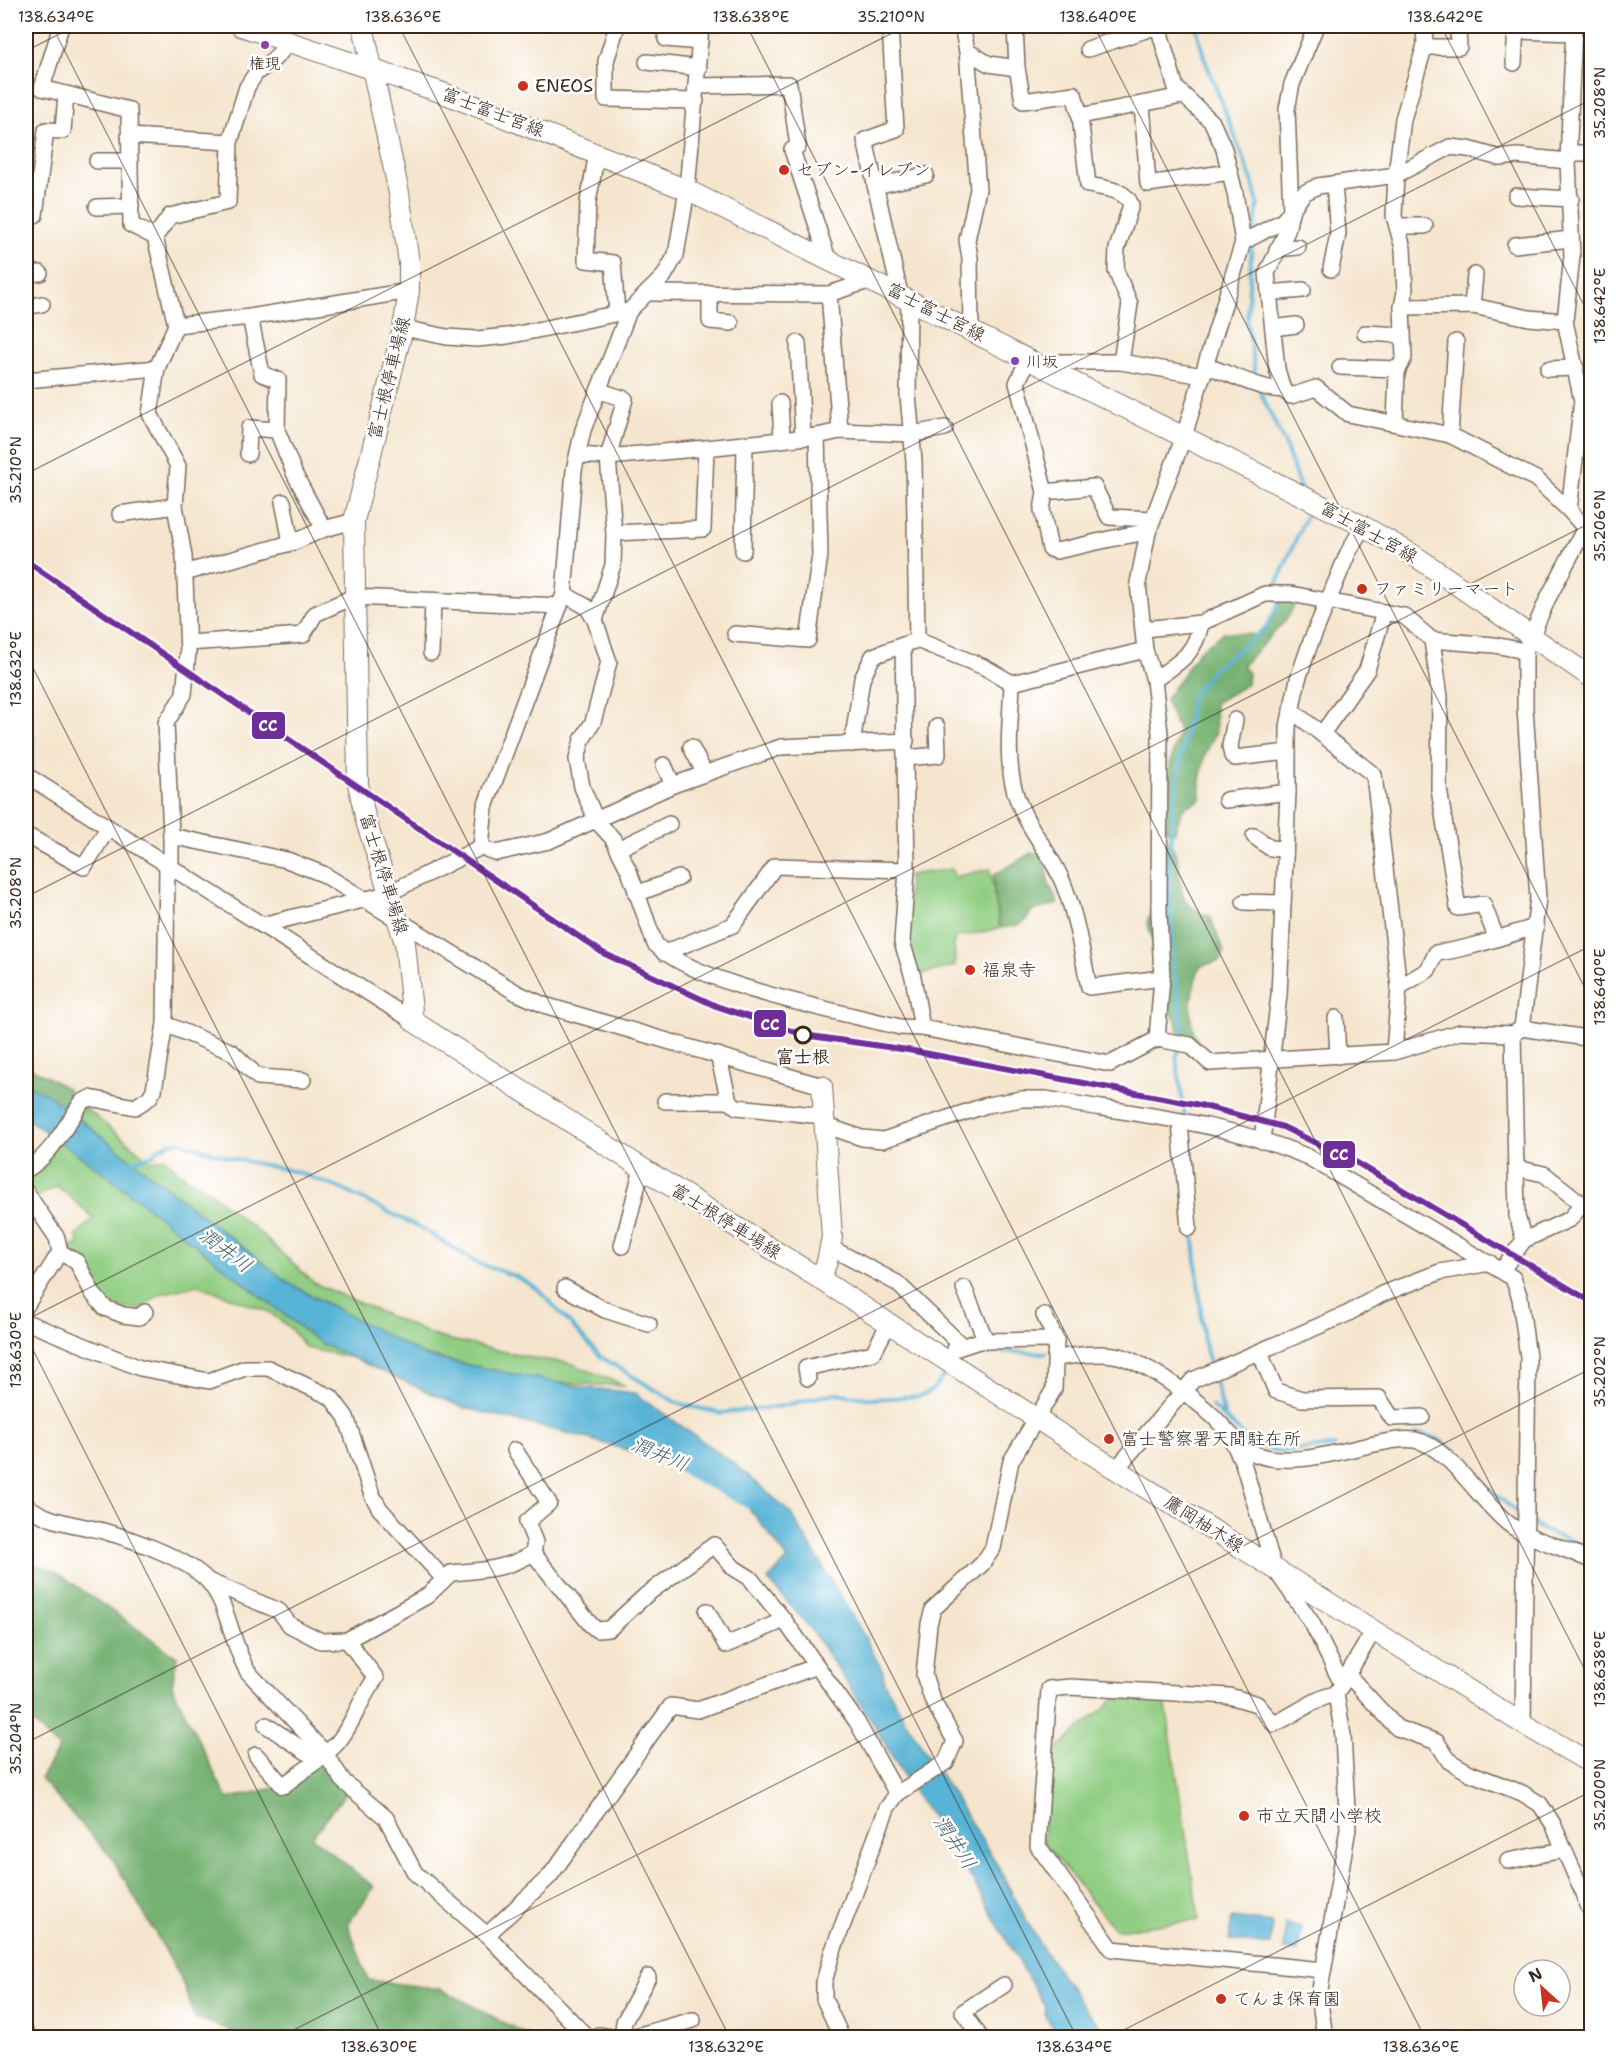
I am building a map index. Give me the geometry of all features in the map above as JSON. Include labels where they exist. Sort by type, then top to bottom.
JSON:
[{"type":"main road","name":"富士富士宮線","points":[[241,26],[291,40],[443,93],[687,190],[1363,526],[1415,556],[1529,644],[1592,678]]},
{"type":"main road","name":"富士根停車場線","points":[[363,26],[406,234],[408,291],[403,328],[354,521],[358,784],[378,897],[400,923],[413,999],[413,1020],[642,1168],[820,1279]]},
{"type":"main road","points":[[820,1279],[831,1248],[822,1086]]},
{"type":"main road","name":"鷹岡柚木線","points":[[820,1279],[1274,1568],[1523,1724],[1592,1764]]},
{"type":"street","points":[[62,26],[42,88],[129,110],[131,225],[156,237]]},
{"type":"street","points":[[617,26],[606,61],[606,99],[789,84],[798,146],[792,150],[828,259]]},
{"type":"street","points":[[403,328],[447,337],[477,339],[508,336],[623,312],[664,276],[676,255],[687,190],[701,26]]},
{"type":"street","points":[[890,26],[896,129],[865,140],[904,296],[912,434],[910,643],[906,741],[907,870],[903,942],[913,977],[922,1028]]},
{"type":"street","points":[[962,26],[967,51],[978,189],[967,240],[970,258],[971,330]]},
{"type":"street","points":[[1015,26],[1017,68],[1023,100],[1074,94],[1080,116],[1088,185],[1121,192],[1129,198],[1131,205],[1117,249],[1116,271],[1130,304],[1121,362]]},
{"type":"street","points":[[1088,50],[1158,26],[1176,88],[1212,122],[1224,149],[1246,240],[1184,436],[1150,526],[1138,583],[1146,650],[1154,680],[1160,733],[1159,912],[1164,1040]]},
{"type":"street","points":[[1316,26],[1292,84],[1287,109],[1291,212],[1287,231],[1268,273],[1277,369],[1283,389],[1290,396],[1316,388],[1348,414],[1450,435],[1536,479],[1588,528],[1548,598],[1529,644],[1525,709],[1538,869],[1536,927],[1517,1031],[1517,1216],[1524,1240]]},
{"type":"street","points":[[1395,423],[1398,369],[1404,358],[1402,307],[1405,292],[1403,248],[1394,216],[1396,175],[1402,119],[1425,47],[1424,26]]},
{"type":"street","points":[[1514,63],[1516,28],[1574,29],[1569,157],[1572,256],[1565,321],[1582,401],[1569,510]]},
{"type":"street","points":[[1425,47],[1459,47],[1458,31]]},
{"type":"street","points":[[666,39],[700,42]]},
{"type":"street","points":[[26,1170],[34,1166],[50,1149],[82,1101],[90,1098],[135,1107],[149,1098],[154,1090],[165,1024],[167,866],[171,861],[166,723],[184,694],[188,643],[184,573],[175,506],[178,466],[150,414],[157,368],[176,325],[156,237],[170,216],[228,201],[230,142],[247,87],[256,74],[272,61],[291,40]]},
{"type":"street","points":[[967,51],[989,64],[1017,68]]},
{"type":"street","points":[[648,62],[699,68]]},
{"type":"street","points":[[26,213],[35,215],[46,130],[63,131],[66,94]]},
{"type":"street","points":[[1080,116],[1182,96]]},
{"type":"street","points":[[1142,104],[1148,184],[1230,172]]},
{"type":"street","points":[[129,136],[230,142]]},
{"type":"street","points":[[1246,240],[1277,225],[1291,212],[1304,193],[1318,186],[1396,175],[1450,147],[1468,149],[1500,158],[1569,157],[1592,153]]},
{"type":"street","points":[[481,847],[485,807],[562,600],[578,455],[583,430],[600,391],[623,312],[613,263],[585,260],[588,202],[597,153]]},
{"type":"street","points":[[96,161],[129,161]]},
{"type":"street","points":[[875,186],[926,175]]},
{"type":"street","points":[[1331,269],[1338,234],[1334,184]]},
{"type":"street","points":[[1515,196],[1571,199]]},
{"type":"street","points":[[97,207],[130,206]]},
{"type":"street","points":[[1397,226],[1425,226]]},
{"type":"street","points":[[1515,245],[1571,239]]},
{"type":"street","points":[[1277,249],[1298,246]]},
{"type":"street","points":[[1472,306],[1475,275]]},
{"type":"street","points":[[647,293],[829,294],[871,280]]},
{"type":"street","points":[[1269,293],[1303,290]]},
{"type":"street","points":[[176,325],[250,317],[408,291]]},
{"type":"street","points":[[710,293],[710,321],[730,323]]},
{"type":"street","points":[[829,294],[840,431]]},
{"type":"street","points":[[26,307],[42,304]]},
{"type":"street","points":[[1402,307],[1472,306],[1529,318],[1565,321]]},
{"type":"street","points":[[250,317],[262,374],[278,380],[277,430],[295,475],[324,529]]},
{"type":"street","points":[[1273,328],[1296,325]]},
{"type":"street","points":[[1365,333],[1402,335]]},
{"type":"street","points":[[1450,435],[1456,342]]},
{"type":"street","points":[[735,634],[808,640],[820,555],[810,437],[798,343]]},
{"type":"street","points":[[1028,359],[1017,383],[1045,492],[1042,510],[1050,549],[1056,551],[1101,543],[1115,536],[1150,526]]},
{"type":"street","points":[[1050,369],[1059,362],[1121,362],[1204,371],[1248,381],[1275,391],[1283,389]]},
{"type":"street","points":[[26,380],[157,368]]},
{"type":"street","points":[[1340,368],[1398,369]]},
{"type":"street","points":[[1548,369],[1576,368]]},
{"type":"street","points":[[596,620],[613,565],[614,533],[608,457],[625,399],[600,391]]},
{"type":"street","points":[[780,403],[782,438]]},
{"type":"street","points":[[578,455],[608,457],[810,437],[840,431],[912,434],[945,428]]},
{"type":"street","points":[[248,454],[249,429],[277,430]]},
{"type":"street","points":[[743,551],[745,443]]},
{"type":"street","points":[[614,533],[703,529],[706,448]]},
{"type":"street","points":[[1045,492],[1094,488],[1109,517],[1150,526]]},
{"type":"street","points":[[283,502],[291,542]]},
{"type":"street","points":[[120,514],[175,506]]},
{"type":"street","points":[[184,573],[354,521]]},
{"type":"street","points":[[1262,1141],[1279,995],[1288,792],[1288,726],[1298,679],[1348,553],[1363,526]]},
{"type":"street","points":[[1144,629],[1201,623],[1265,594],[1291,594],[1404,616],[1432,640],[1494,645],[1529,644]]},
{"type":"street","points":[[188,643],[303,634],[315,614],[354,597],[433,602],[562,600],[587,607],[596,620],[609,662],[593,722],[582,740],[577,759],[582,787],[596,820],[613,839],[618,849],[655,944],[664,953],[703,972],[763,993],[900,1027],[922,1028],[1110,1064],[1164,1040],[1190,1045],[1209,1063],[1394,1052],[1460,1032],[1517,1031],[1592,1039]]},
{"type":"street","points":[[431,653],[433,602]]},
{"type":"street","points":[[1322,734],[1367,670],[1384,612]]},
{"type":"street","points":[[1154,680],[1189,654],[1198,640],[1201,623]]},
{"type":"street","points":[[1432,640],[1440,697],[1439,789],[1458,908],[1483,904],[1496,937]]},
{"type":"street","points":[[852,744],[862,680],[873,656],[910,643],[984,667],[1012,683],[1146,650]]},
{"type":"street","points":[[1012,683],[1010,768],[1015,791],[1023,813],[1068,895],[1089,987],[1162,978]]},
{"type":"street","points":[[1291,710],[1374,775],[1399,987],[1394,1052]]},
{"type":"street","points":[[1234,720],[1230,746],[1232,756],[1235,758],[1288,753]]},
{"type":"street","points":[[906,758],[938,755],[937,727]]},
{"type":"street","points":[[262,925],[378,897],[481,847],[496,853],[549,841],[673,785],[781,747],[906,741]]},
{"type":"street","points":[[691,747],[705,774]]},
{"type":"street","points":[[664,765],[673,785]]},
{"type":"street","points":[[26,775],[413,1020]]},
{"type":"street","points":[[1226,800],[1288,792]]},
{"type":"street","points":[[618,849],[669,824]]},
{"type":"street","points":[[26,835],[84,867],[108,828]]},
{"type":"street","points":[[171,836],[287,860],[378,897]]},
{"type":"street","points":[[1254,836],[1270,848],[1285,849]]},
{"type":"street","points":[[664,953],[733,925],[775,867],[907,870]]},
{"type":"street","points":[[636,894],[679,878]]},
{"type":"street","points":[[1244,902],[1283,903]]},
{"type":"street","points":[[400,923],[517,993],[544,1005],[822,1086]]},
{"type":"street","points":[[1399,987],[1428,970],[1436,953],[1467,949],[1496,937],[1536,927]]},
{"type":"street","points":[[1336,1018],[1338,1056]]},
{"type":"street","points":[[165,1024],[232,1052],[258,1077],[303,1080]]},
{"type":"street","points":[[718,1055],[729,1101]]},
{"type":"street","points":[[665,1101],[729,1101],[737,1107],[824,1120],[862,1138],[883,1140],[987,1105],[1022,1099],[1046,1099],[1201,1126],[1281,1145],[1308,1157],[1513,1278],[1520,1298],[1528,1357],[1524,1510],[1523,1724]]},
{"type":"street","points":[[1180,1123],[1189,1228]]},
{"type":"street","points":[[622,1246],[642,1168]]},
{"type":"street","points":[[1117,1468],[1193,1380],[1347,1314],[1382,1294],[1440,1272],[1496,1266],[1524,1240],[1570,1219],[1587,1206],[1544,1174],[1516,1168]]},
{"type":"street","points":[[26,1192],[57,1238],[60,1251],[77,1262],[93,1294],[105,1308],[123,1315],[139,1317],[145,1312]]},
{"type":"street","points":[[831,1248],[897,1283],[962,1346]]},
{"type":"street","points":[[26,1306],[60,1251]]},
{"type":"street","points":[[565,1288],[605,1310],[649,1324]]},
{"type":"street","points":[[964,1288],[986,1341]]},
{"type":"street","points":[[842,2037],[825,1999],[824,1982],[832,1953],[887,1808],[897,1794],[946,1762],[955,1737],[933,1699],[924,1675],[933,1609],[982,1564],[993,1548],[1011,1461],[1035,1417],[1054,1389],[1056,1340],[1044,1316]]},
{"type":"street","points":[[26,1322],[140,1368],[209,1381],[245,1368],[268,1368],[331,1397],[346,1417],[372,1495],[380,1509],[444,1579]]},
{"type":"street","points":[[808,1378],[806,1368],[873,1353],[889,1323]]},
{"type":"street","points":[[948,1361],[962,1346],[986,1341],[1056,1340]]},
{"type":"street","points":[[1260,1353],[1276,1391],[1302,1399],[1379,1398],[1392,1418],[1422,1417]]},
{"type":"street","points":[[1055,1358],[1089,1354],[1117,1356],[1141,1366],[1182,1393],[1257,1455],[1274,1458],[1316,1455],[1393,1440],[1421,1442],[1440,1452],[1488,1506],[1510,1526],[1592,1561]]},
{"type":"street","points":[[1228,1431],[1243,1463],[1274,1568],[1312,1623],[1342,1684],[1348,1829],[1319,1995],[1325,2037]]},
{"type":"street","points":[[26,1505],[62,1524],[104,1532],[191,1567],[208,1581],[279,1611],[290,1625],[307,1636],[321,1641],[347,1640],[427,1596],[451,1572],[491,1571],[514,1565],[533,1553],[535,1542],[527,1522],[549,1503],[515,1450]]},
{"type":"street","points":[[533,1553],[597,1630],[609,1629],[646,1596],[714,1545],[734,1569],[750,1578],[784,1620],[857,1722],[897,1794]]},
{"type":"street","points":[[208,1581],[220,1604],[239,1658],[248,1672],[323,1751],[344,1782],[386,1818],[415,1873],[487,1935],[588,2037]]},
{"type":"street","points":[[707,1611],[726,1646],[784,1620]]},
{"type":"street","points":[[1323,1970],[1112,1948],[1038,1846],[1049,1689],[1070,1688],[1229,1696],[1257,1704],[1274,1724],[1295,1715],[1342,1684],[1374,1630]]},
{"type":"street","points":[[256,1755],[283,1786],[323,1751],[337,1743],[352,1720],[364,1693],[376,1678],[347,1640]]},
{"type":"street","points":[[487,1935],[550,1876],[671,1706],[699,1710],[817,1666]]},
{"type":"street","points":[[1342,1684],[1397,1728],[1437,1742],[1449,1761],[1480,1777],[1522,1793],[1540,1804],[1553,1824],[1592,1914]]},
{"type":"street","points":[[266,1725],[308,1753],[323,1751]]},
{"type":"street","points":[[1508,1862],[1563,1850]]},
{"type":"street","points":[[595,2037],[598,2035],[620,2037],[624,2022],[648,1977]]},
{"type":"street","points":[[981,2037],[963,2012],[1004,1984]]},
{"type":"street","points":[[629,2037],[693,2020]]},
{"type":"street","points":[[26,2033],[27,2037]]},
{"type":"green space","points":[[1283,598],[1297,601],[1286,620],[1242,666],[1248,673],[1247,684],[1215,703],[1216,732],[1205,755],[1200,780],[1200,800],[1183,808],[1174,833],[1166,831],[1170,764],[1179,731],[1165,700],[1199,651],[1224,632],[1255,635],[1271,622]]},
{"type":"green space","points":[[1168,842],[1178,862],[1182,894],[1187,903],[1210,916],[1224,953],[1220,961],[1200,966],[1194,987],[1191,1018],[1201,1047],[1181,1041],[1175,1017],[1168,1013],[1162,978],[1154,962],[1153,941],[1147,921],[1151,913],[1162,905],[1167,897],[1161,871],[1153,856],[1153,847],[1160,850]]},
{"type":"green space","points":[[1031,853],[1038,853],[1046,861],[1048,881],[1058,904],[1031,911],[1023,922],[1000,928],[994,892],[994,875]]},
{"type":"green space","points":[[952,869],[954,877],[990,869],[1000,928],[954,938],[955,966],[914,976],[907,942],[909,875]]},
{"type":"green space","points":[[26,1065],[68,1089],[69,1100],[65,1106],[26,1085]]},
{"type":"green space","points":[[84,1107],[151,1161],[165,1158],[181,1174],[206,1189],[261,1234],[314,1283],[437,1337],[539,1359],[570,1363],[626,1386],[542,1382],[422,1354],[386,1370],[353,1358],[306,1348],[290,1328],[269,1312],[198,1285],[160,1294],[140,1309],[113,1309],[62,1253],[80,1243],[76,1236],[94,1218],[57,1186],[31,1200],[26,1192],[26,1171]]},
{"type":"green space","points":[[26,1561],[55,1571],[177,1657],[172,1686],[227,1799],[283,1786],[327,1756],[346,1793],[312,1837],[374,1887],[348,1924],[368,1980],[441,1989],[531,2037],[236,2037],[228,2029],[195,2018],[180,1976],[112,1858],[40,1779],[59,1748],[26,1716]]},
{"type":"green space","points":[[1118,1696],[1159,1699],[1166,1706],[1199,1920],[1115,1930],[1043,1841],[1049,1755]]},
{"type":"water","points":[[26,1084],[51,1097],[290,1284],[427,1357],[580,1387],[635,1393],[736,1465],[790,1512],[863,1634],[883,1672],[884,1682],[907,1723],[992,1856],[1039,1943],[1085,2009],[1110,2037],[1061,2037],[1045,2016],[1045,2007],[947,1836],[916,1796],[863,1707],[810,1628],[768,1580],[788,1559],[727,1479],[575,1435],[461,1407],[320,1343],[100,1170],[26,1118]]},
{"type":"water","points":[[1232,1918],[1272,1923],[1270,1945],[1229,1940]]},
{"type":"water","points":[[1286,1924],[1302,1927],[1298,1951],[1284,1950]]},
{"type":"waterway","points":[[1196,26],[1204,57],[1253,183],[1258,205],[1254,231]]},
{"type":"waterway","points":[[1252,242],[1247,319],[1256,380]]},
{"type":"waterway","points":[[1259,390],[1285,444],[1300,488]]},
{"type":"waterway","points":[[1278,589],[1278,581],[1308,511],[1306,507]]},
{"type":"waterway","points":[[1184,1038],[1173,963],[1169,861],[1173,808],[1192,695],[1215,668],[1265,629],[1278,606],[1278,596]]},
{"type":"waterway","points":[[26,711],[33,739],[31,772]]},
{"type":"waterway","points":[[1180,1048],[1176,1057],[1185,1117]]},
{"type":"waterway","points":[[130,1162],[153,1155],[158,1149],[170,1143],[180,1142],[231,1158],[297,1172],[339,1188],[421,1228],[477,1263],[517,1277],[539,1290],[601,1357],[677,1403],[720,1413],[777,1407],[835,1393],[874,1399],[920,1396],[931,1391],[949,1370]]},
{"type":"waterway","points":[[1193,1229],[1204,1342],[1211,1367]]},
{"type":"waterway","points":[[959,1360],[983,1351],[1046,1353]]},
{"type":"waterway","points":[[1213,1374],[1224,1414]]},
{"type":"waterway","points":[[1212,1406],[1255,1446],[1281,1452],[1335,1446]]},
{"type":"waterway","points":[[1416,1434],[1434,1437],[1442,1442],[1486,1486],[1521,1515]]},
{"type":"waterway","name":"潤井川","points":[[679,1461],[760,1503]]},
{"type":"waterway","points":[[1530,1521],[1543,1530],[1592,1549]]},
{"type":"transit line","name":"CC","points":[[26,561],[603,953],[716,1006],[804,1035],[908,1050],[1200,1105],[1283,1127],[1359,1164],[1592,1302]]},
{"type":"place","name":"権現","points":[[265,45]]},
{"type":"place","name":"ENEOS","points":[[523,86]]},
{"type":"place","name":"セブン-イレブン","points":[[784,170]]},
{"type":"place","name":"川坂","points":[[1015,361]]},
{"type":"place","name":"ファミリーマート","points":[[1362,589]]},
{"type":"place","name":"福泉寺","points":[[970,970]]},
{"type":"place","name":"富士根","points":[[803,1035]]},
{"type":"place","name":"富士警察署天間駐在所","points":[[1109,1439]]},
{"type":"place","name":"市立天間小学校","points":[[1244,1816]]},
{"type":"place","name":"てんま保育園","points":[[1221,1999]]}]
